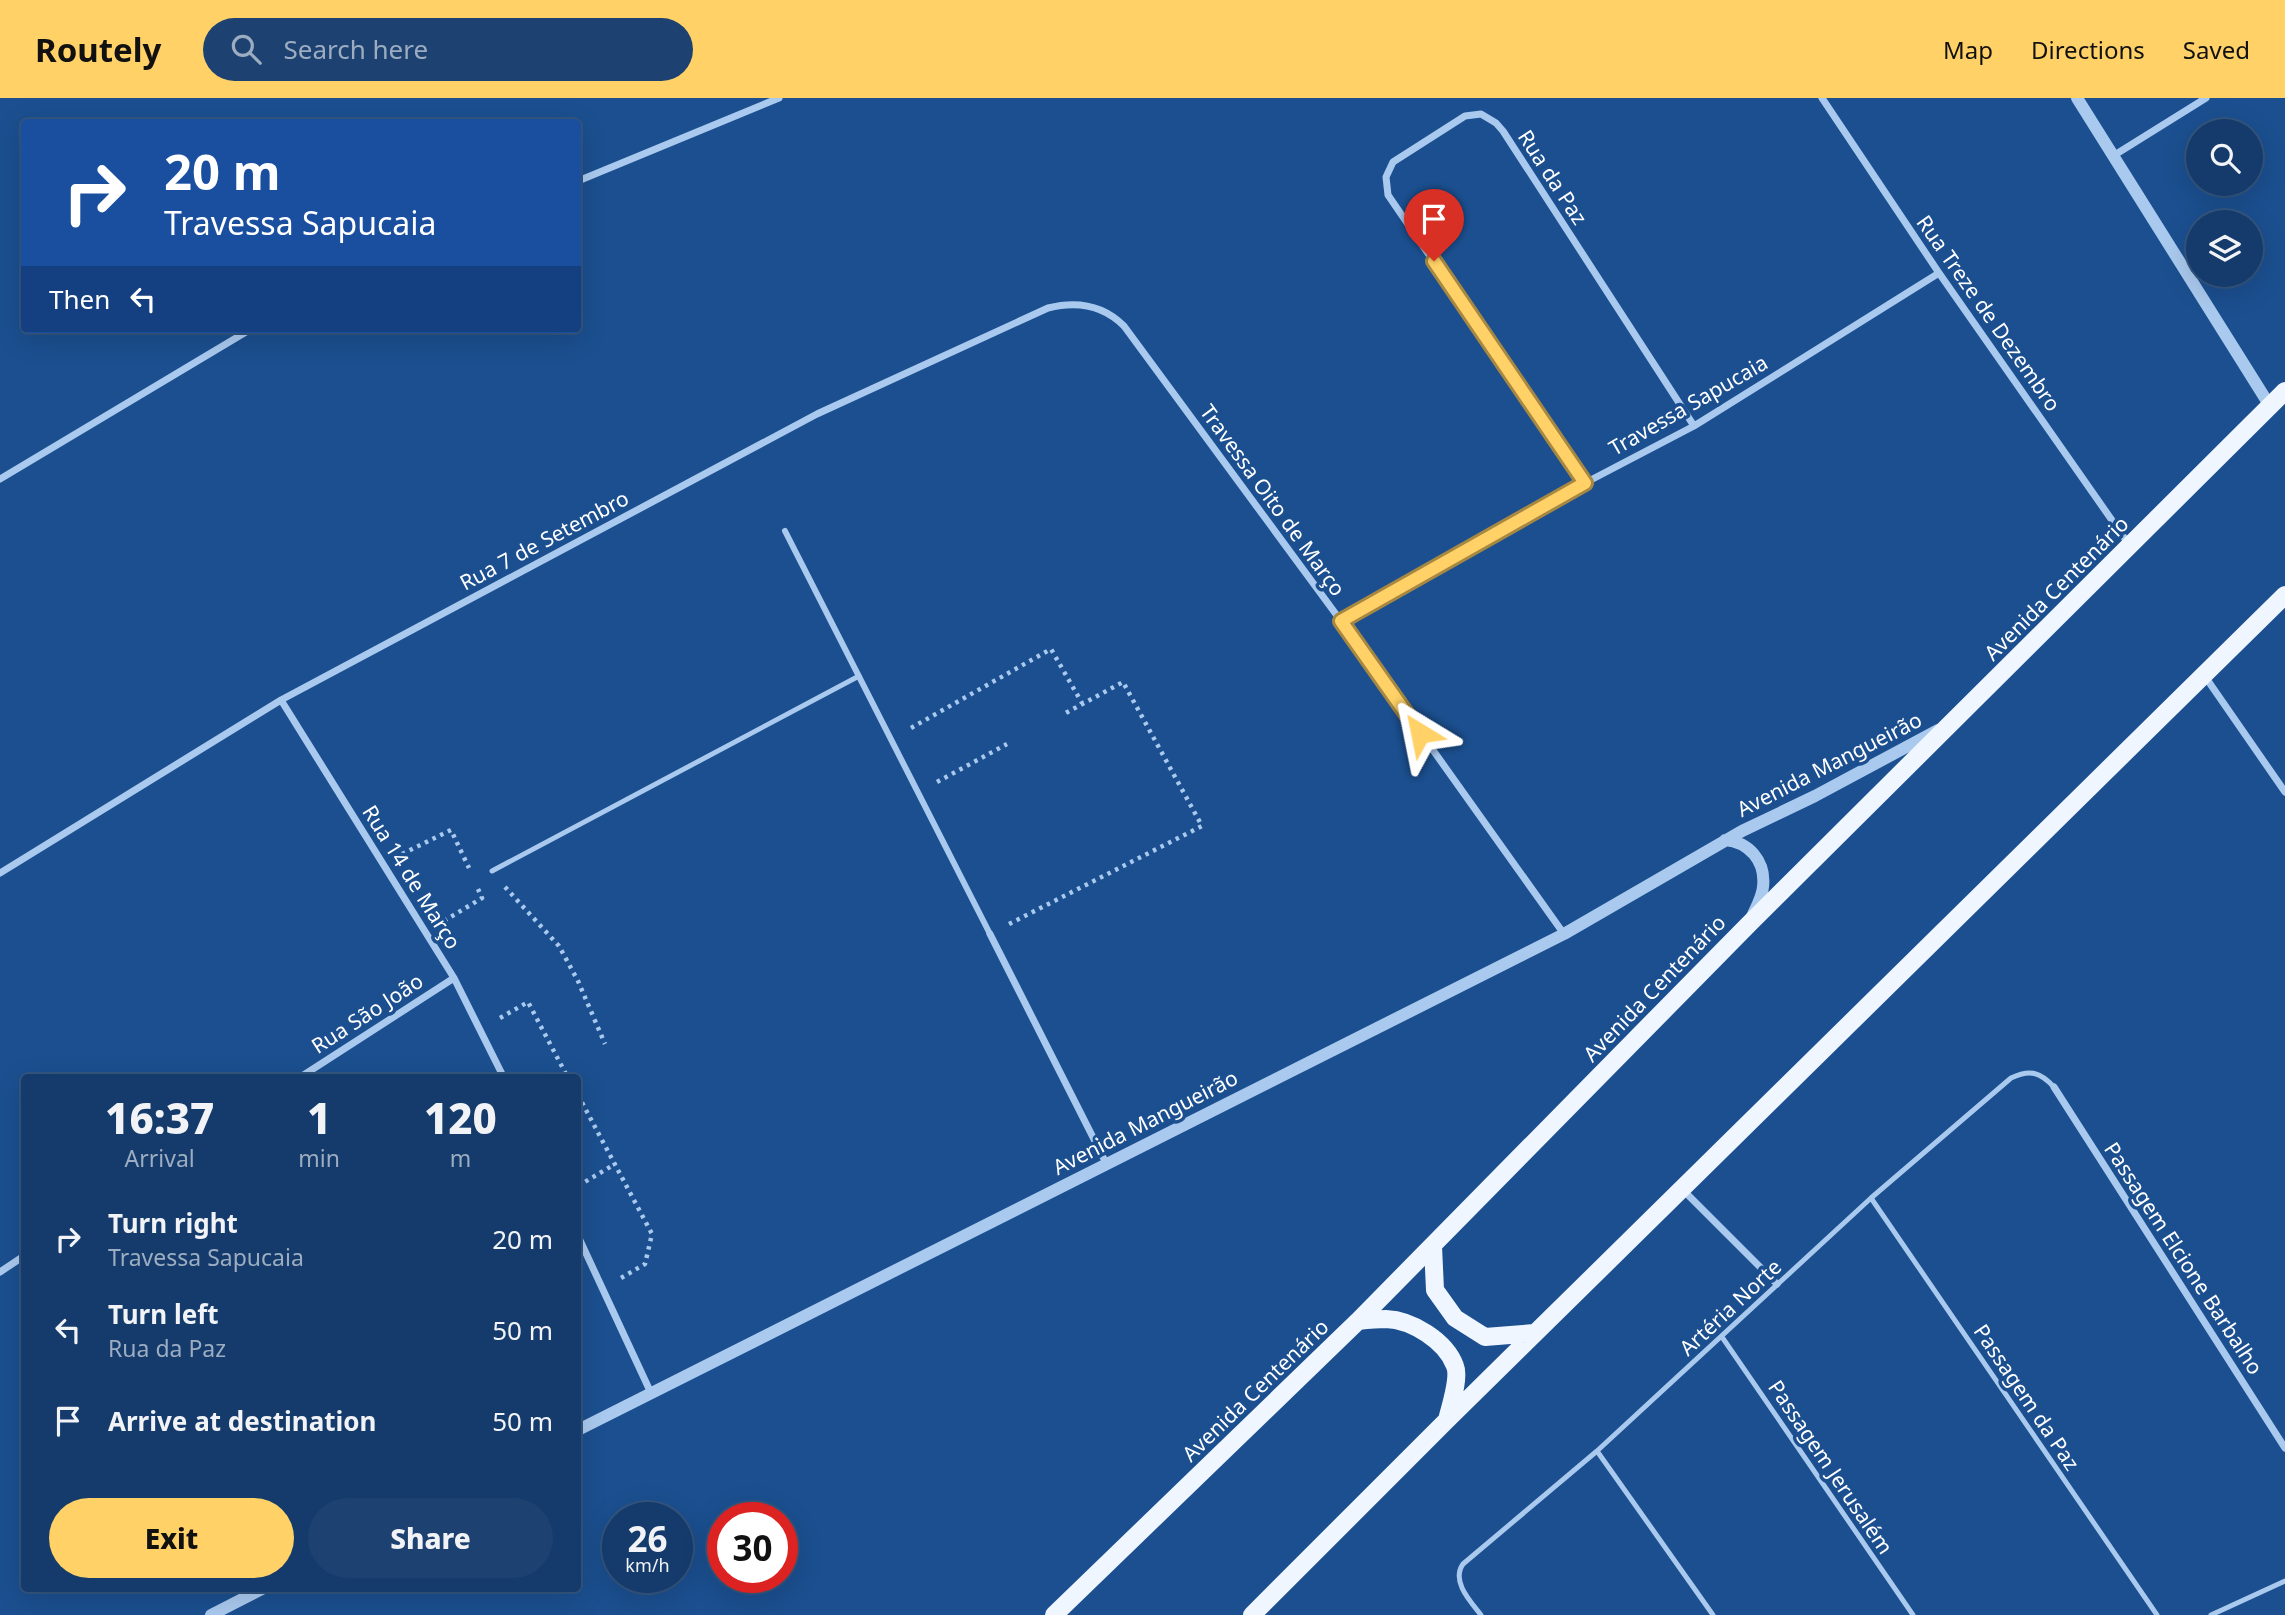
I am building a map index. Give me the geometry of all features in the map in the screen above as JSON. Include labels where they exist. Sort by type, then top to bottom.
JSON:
[{"type":"main road","name":"Avenida Centenário","points":[[1054,1615],[1358,1321],[1749,924],[2285,391]]},
{"type":"main road","points":[[1252,1615],[2285,596]]},
{"type":"main road","points":[[1433,1246],[1435,1290],[1455,1318],[1485,1337],[1535,1333]]},
{"type":"main road","points":[[1358,1321],[1387,1319],[1406,1323],[1438,1340],[1457,1367],[1447,1420]]},
{"type":"street","points":[[581,180],[779,98]]},
{"type":"street","name":"Rua Treze de Dezembro","points":[[1822,98],[1939,273],[2130,547]]},
{"type":"street","points":[[2077,98],[2270,406]]},
{"type":"street","points":[[2113,156],[2206,98]]},
{"type":"street","name":"Rua da Paz","points":[[1585,483],[1388,195],[1385,177],[1393,162],[1465,116],[1481,114],[1503,131],[1695,425]]},
{"type":"street","name":"Travessa Sapucaia","points":[[1341,621],[1585,483],[1695,425],[1939,273]]},
{"type":"street","name":"Rua 7 de Setembro","points":[[0,873],[281,700],[817,415],[1048,308],[1072,304],[1093,307],[1115,316],[1124,326]]},
{"type":"street","name":"Travessa Oito de Março","points":[[1124,326],[1341,621],[1564,934]]},
{"type":"street","points":[[0,479],[244,333]]},
{"type":"street","points":[[785,531],[1106,1163]]},
{"type":"street","points":[[2204,675],[2285,792]]},
{"type":"street","name":"Rua 14 de Março","points":[[281,700],[454,978],[502,1074]]},
{"type":"street","name":"Avenida Mangueirão","points":[[581,1428],[1564,934],[1724,840],[1815,796],[1951,723]]},
{"type":"street","name":"Avenida Mangueirão","points":[[1724,840],[1745,844],[1757,857],[1763,871],[1763,888],[1749,924]]},
{"type":"street","name":"Rua São João","points":[[305,1074],[454,978]]},
{"type":"street","name":"Passagem Elcione Barbalho","points":[[2054,1087],[2285,1448]]},
{"type":"street","points":[[1682,1189],[1777,1284]]},
{"type":"street","points":[[581,1242],[651,1393]]},
{"type":"street","points":[[0,1272],[21,1258]]},
{"type":"street","points":[[211,1615],[256,1592]]},
{"type":"lane","points":[[492,871],[859,677]]},
{"type":"lane","name":"Artéria Norte","points":[[1480,1615],[1460,1584],[1460,1569],[1463,1564],[1597,1451],[1871,1198],[2011,1078],[2032,1072],[2044,1076],[2054,1087]]},
{"type":"lane","name":"Passagem da Paz","points":[[1871,1198],[2157,1615]]},
{"type":"lane","name":"Passagem Jerusalém","points":[[1723,1337],[1913,1615]]},
{"type":"lane","points":[[1597,1451],[1713,1615]]},
{"type":"lane","points":[[2211,1615],[2285,1581]]},
{"type":"path","points":[[891,739],[1051,649],[1082,703]]},
{"type":"path","points":[[990,934],[1202,826],[1123,682],[1062,715]]},
{"type":"path","points":[[918,792],[1007,744]]},
{"type":"path","points":[[382,863],[451,830],[472,875]]},
{"type":"path","points":[[492,871],[559,946],[578,981],[605,1044]]},
{"type":"path","points":[[425,933],[482,898],[477,886]]},
{"type":"path","points":[[480,1029],[528,1002],[566,1074]]},
{"type":"path","points":[[581,1101],[652,1234],[645,1264],[603,1289]]},
{"type":"path","points":[[581,1184],[615,1164]]},
{"type":"route","points":[[1420,733],[1341,621],[1585,483],[1434,261]]}]
